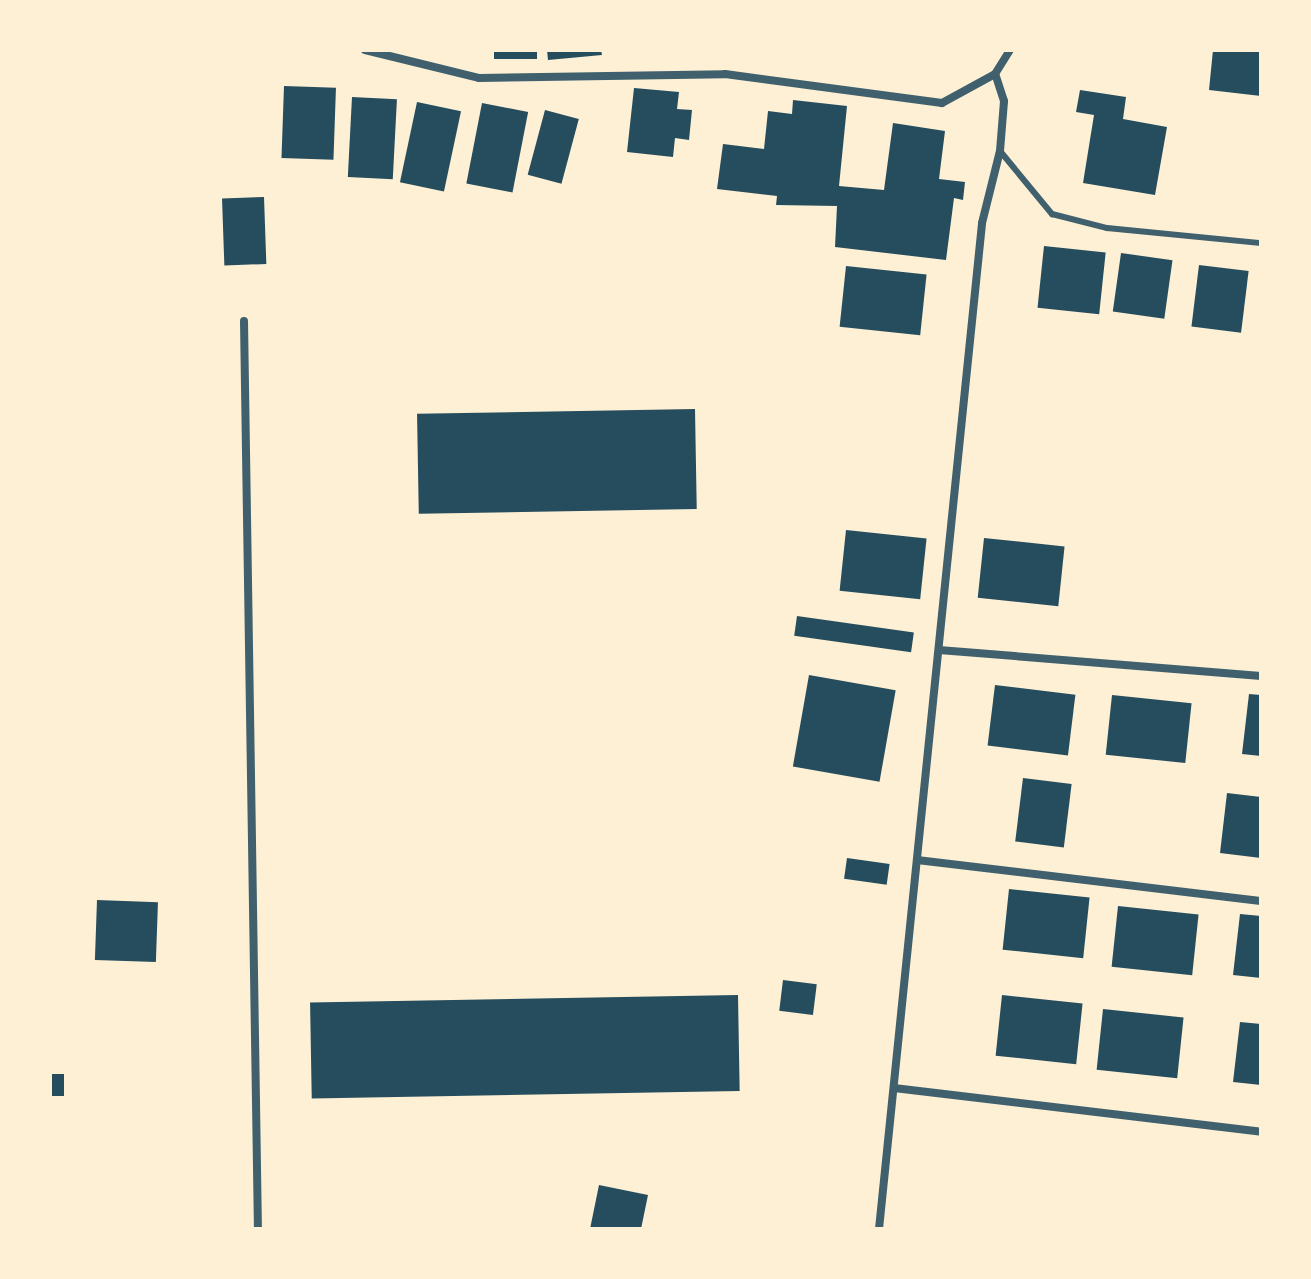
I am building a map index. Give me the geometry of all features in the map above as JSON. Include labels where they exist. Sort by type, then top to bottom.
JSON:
[{"type":"street","points":[[365,50],[479,78],[725,74],[942,103],[995,74],[1010,50]]},
{"type":"street","points":[[879,1229],[982,223],[1000,151],[1004,101],[995,74]]},
{"type":"street","points":[[244,321],[258,1229]]},
{"type":"street","points":[[939,650],[1261,676]]},
{"type":"street","points":[[917,860],[1261,901]]},
{"type":"street","points":[[894,1088],[1261,1132]]},
{"type":"lane","points":[[1000,151],[1052,214],[1107,228],[1261,243]]},
{"type":"building","points":[[494,50],[537,50],[537,59],[494,59]]},
{"type":"building","points":[[547,50],[601,50],[602,55],[548,60]]},
{"type":"building","points":[[1213,50],[1261,50],[1261,96],[1209,90]]},
{"type":"building","points":[[284,86],[336,88],[333,160],[281,158]]},
{"type":"building","points":[[634,88],[679,92],[677,109],[692,110],[689,140],[675,138],[673,157],[627,152]]},
{"type":"building","points":[[1080,90],[1126,97],[1123,119],[1167,127],[1155,195],[1083,183],[1094,115],[1076,112]]},
{"type":"building","points":[[352,97],[397,99],[393,179],[348,177]]},
{"type":"building","points":[[793,100],[847,106],[839,186],[884,190],[893,123],[945,131],[939,179],[965,182],[963,200],[954,198],[946,260],[835,247],[837,206],[776,205],[777,196],[717,189],[723,144],[764,149],[768,111],[792,114]]},
{"type":"building","points":[[417,102],[461,111],[444,192],[400,182]]},
{"type":"building","points":[[482,103],[528,112],[512,192],[466,183]]},
{"type":"building","points":[[545,110],[579,119],[561,184],[528,175]]},
{"type":"building","points":[[264,197],[266,264],[224,265],[222,198]]},
{"type":"building","points":[[1044,246],[1106,252],[1099,314],[1038,308]]},
{"type":"building","points":[[1121,253],[1172,260],[1164,319],[1113,311]]},
{"type":"building","points":[[1199,265],[1249,271],[1241,333],[1191,327]]},
{"type":"building","points":[[846,266],[927,274],[920,335],[840,327]]},
{"type":"building","points":[[695,409],[697,509],[419,514],[417,414]]},
{"type":"building","points":[[846,530],[927,538],[920,599],[840,591]]},
{"type":"building","points":[[984,538],[1065,546],[1058,606],[978,598]]},
{"type":"building","points":[[797,616],[914,632],[911,652],[794,636]]},
{"type":"building","points":[[809,675],[896,690],[880,782],[793,767]]},
{"type":"building","points":[[995,685],[1075,695],[1068,755],[988,746]]},
{"type":"building","points":[[1249,694],[1261,695],[1261,756],[1242,754]]},
{"type":"building","points":[[1112,695],[1192,703],[1185,763],[1106,755]]},
{"type":"building","points":[[1023,778],[1072,784],[1064,847],[1015,842]]},
{"type":"building","points":[[1227,793],[1261,797],[1261,858],[1220,853]]},
{"type":"building","points":[[847,858],[890,864],[887,885],[844,879]]},
{"type":"building","points":[[1009,889],[1090,897],[1083,958],[1003,950]]},
{"type":"building","points":[[97,900],[158,902],[156,962],[95,960]]},
{"type":"building","points":[[1118,906],[1199,914],[1192,975],[1112,967]]},
{"type":"building","points":[[1240,914],[1261,916],[1261,978],[1233,975]]},
{"type":"building","points":[[783,980],[817,984],[813,1015],[779,1011]]},
{"type":"building","points":[[738,995],[740,1091],[312,1098],[310,1002]]},
{"type":"building","points":[[1002,995],[1083,1003],[1076,1064],[996,1056]]},
{"type":"building","points":[[1103,1009],[1184,1017],[1177,1078],[1097,1070]]},
{"type":"building","points":[[1240,1022],[1261,1024],[1261,1085],[1233,1082]]},
{"type":"building","points":[[50,1074],[64,1074],[64,1096],[50,1096]]},
{"type":"building","points":[[599,1185],[648,1195],[641,1229],[590,1229]]}]
